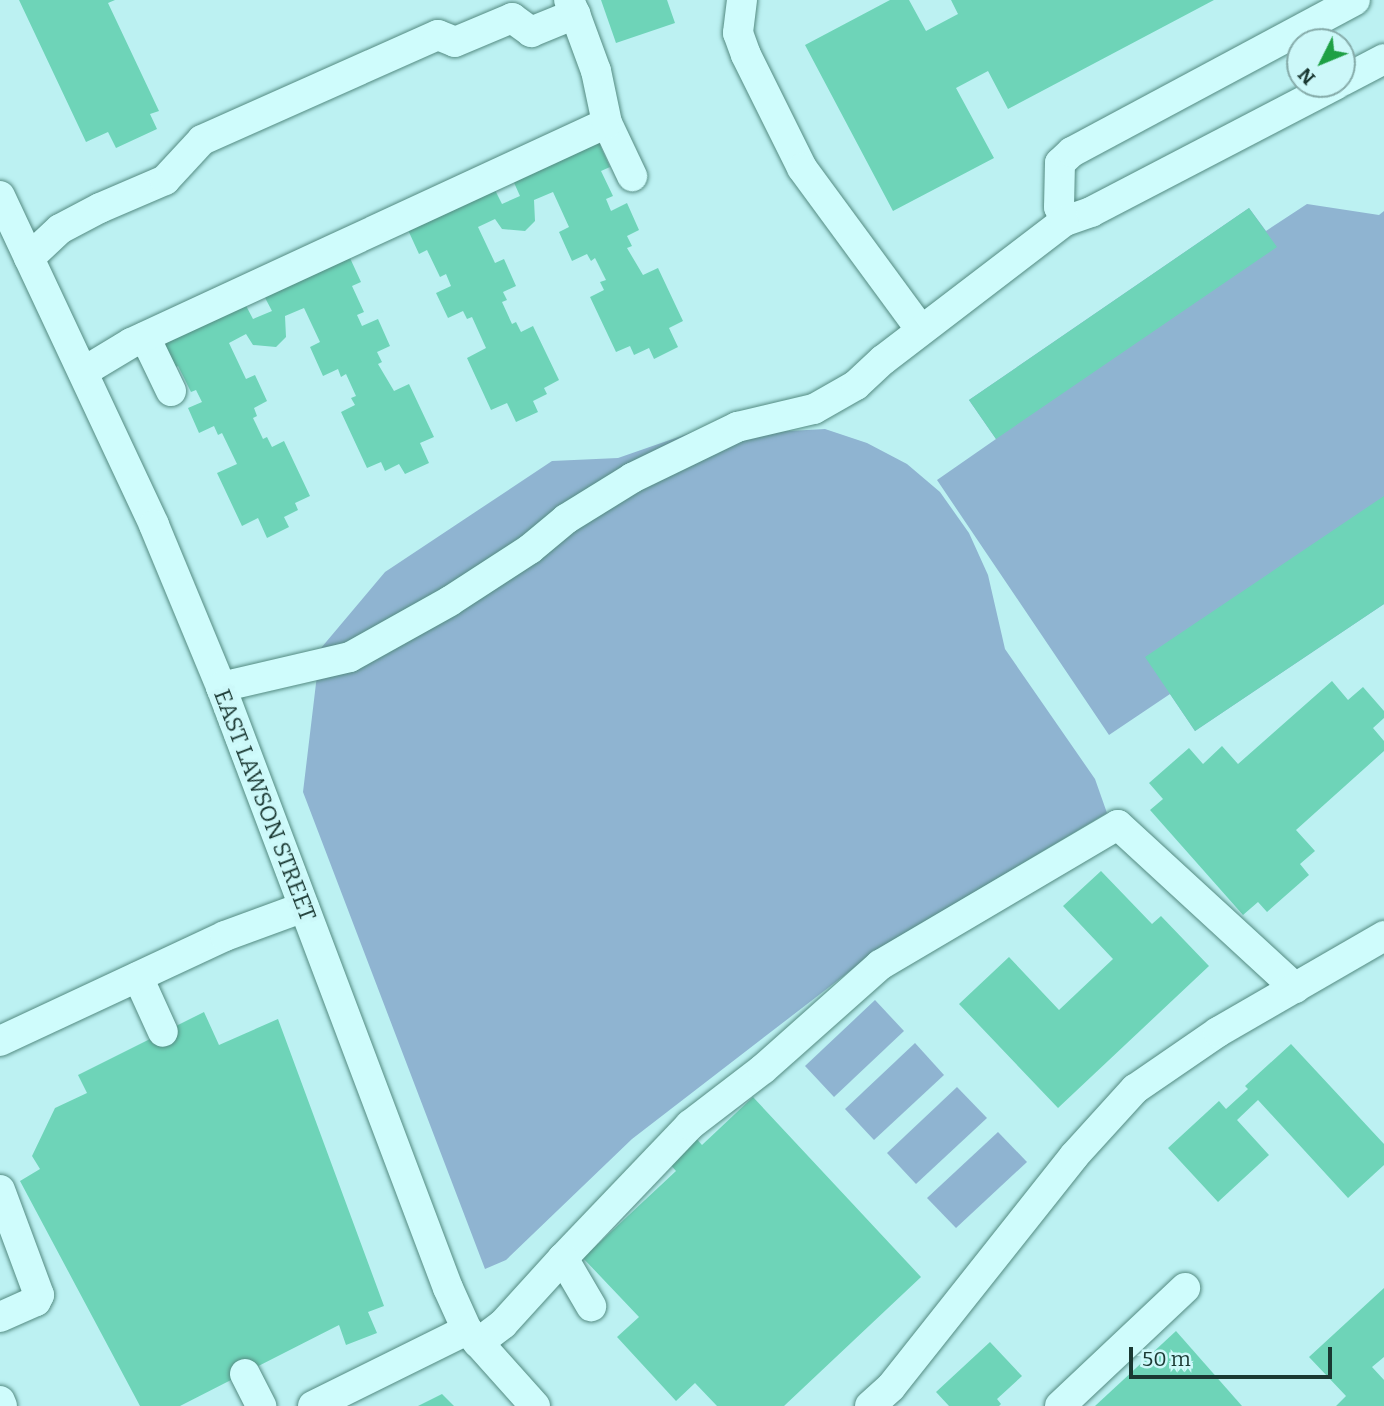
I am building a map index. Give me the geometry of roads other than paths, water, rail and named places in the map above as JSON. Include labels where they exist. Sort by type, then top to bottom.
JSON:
[{"type":"street","points":[[742,0],[738,33],[746,55],[802,168],[921,330]]},
{"type":"street","points":[[1065,221],[1059,207],[1060,163],[1072,152],[1355,0]]},
{"type":"street","points":[[29,258],[60,229],[100,208],[165,180],[202,140],[438,35],[455,42],[512,18],[531,32],[572,7],[596,71],[607,123],[632,176]]},
{"type":"street","points":[[1356,74],[1384,59]]},
{"type":"street","points":[[221,687],[350,657],[450,601],[530,549],[566,519],[632,478],[737,427],[814,409],[856,385],[921,330],[1065,221],[1091,212],[1310,98]]},
{"type":"street","points":[[83,372],[145,337],[607,123]]},
{"type":"street","name":"EAST LAWSON STREET","points":[[0,196],[155,525],[221,687],[444,1278],[472,1337],[535,1406]]},
{"type":"street","points":[[145,337],[171,391]]},
{"type":"street","points":[[313,1406],[503,1324],[690,1125],[763,1069],[880,965],[1118,825],[1295,988]]},
{"type":"street","points":[[0,1041],[225,936],[304,906]]},
{"type":"street","points":[[870,1406],[891,1387],[1074,1156],[1135,1089],[1218,1032],[1384,936]]},
{"type":"street","points":[[138,977],[163,1032]]},
{"type":"street","points":[[0,1190],[39,1295],[36,1301],[0,1317]]},
{"type":"street","points":[[563,1258],[591,1306]]},
{"type":"street","points":[[1060,1406],[1185,1287]]},
{"type":"street","points":[[245,1374],[261,1406]]},
{"type":"street","points":[[0,1401],[2,1406]]}]
